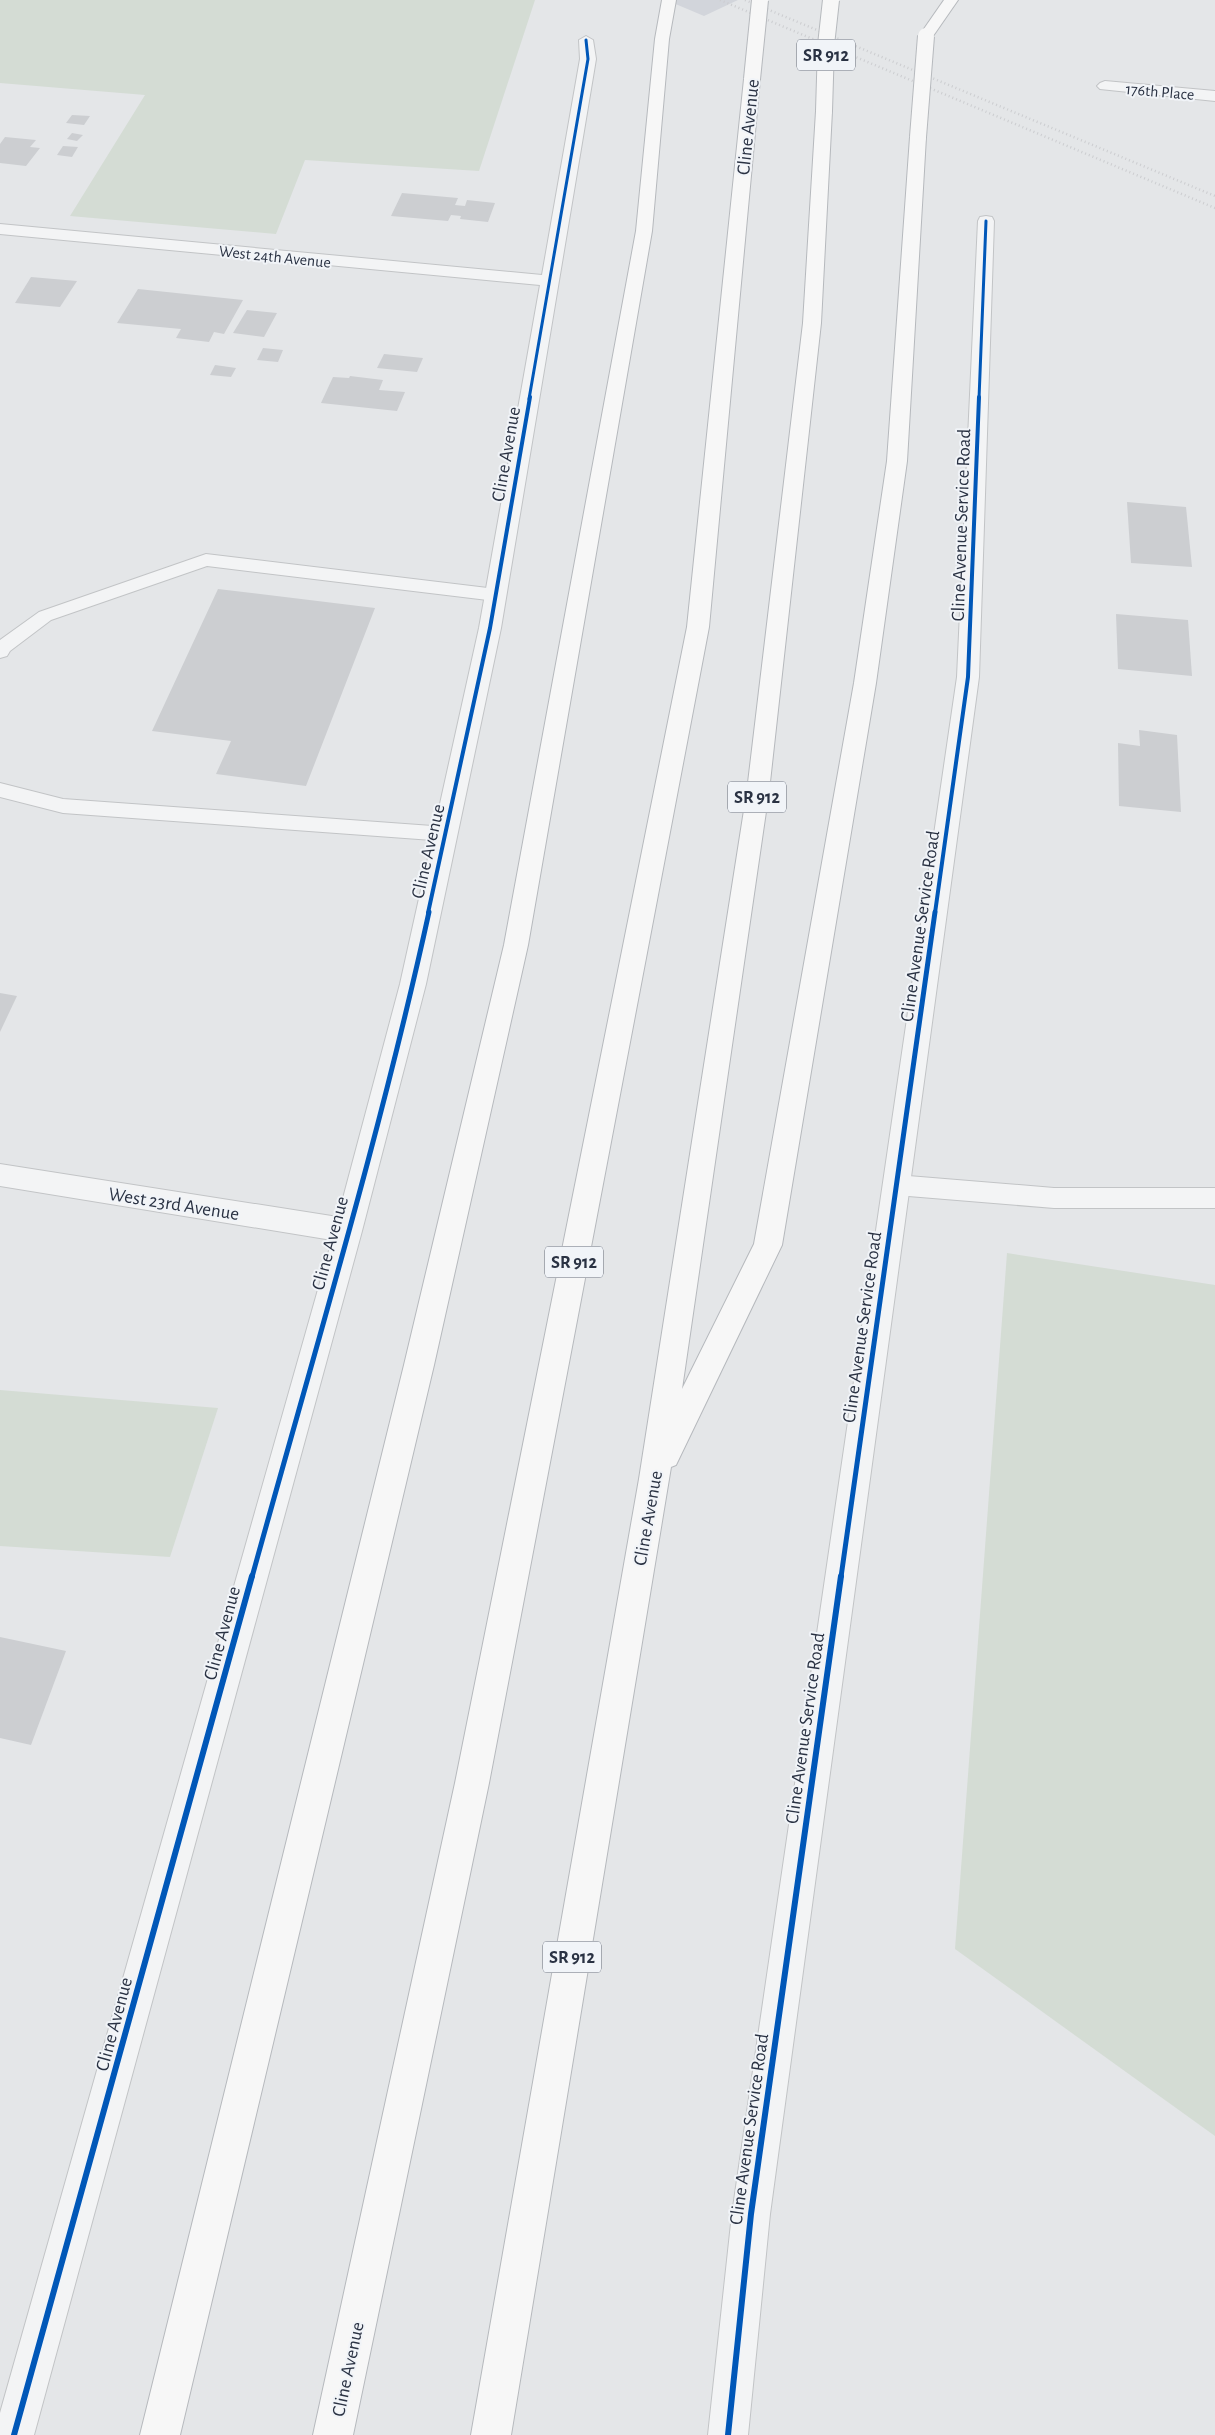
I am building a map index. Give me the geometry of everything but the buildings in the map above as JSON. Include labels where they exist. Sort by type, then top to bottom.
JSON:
[{"type":"highway","points":[[160,2435],[420,1365],[516,945],[644,231],[662,39],[669,0]]},
{"type":"highway","name":"Cline Avenue","points":[[333,2435],[472,1783],[698,627],[760,0]]},
{"type":"highway","name":"Cline Avenue","points":[[490,2435],[654,1479],[758,791],[812,323],[826,45],[832,0]]},
{"type":"highway","points":[[654,1479],[768,1244],[865,683],[897,461],[926,36],[934,0]]},
{"type":"highway","points":[[926,36],[951,0]]},
{"type":"street","name":"Cline Avenue","points":[[14,2435],[348,1231],[413,984],[496,595],[588,59],[586,40]]},
{"type":"street","name":"176th Place","points":[[1105,86],[1215,96]]},
{"type":"street","name":"Cline Avenue Service Road","points":[[728,2435],[751,2214],[968,676],[986,221]]},
{"type":"street","name":"West 24th Avenue","points":[[0,229],[551,281]]},
{"type":"street","name":"West 23rd Avenue","points":[[0,1175],[348,1231]]},
{"type":"lane","points":[[0,652],[3,647],[45,616],[206,560],[496,595]]},
{"type":"lane","points":[[0,790],[63,806],[446,834]]},
{"type":"lane","points":[[896,1185],[1054,1198],[1215,1198]]},
{"type":"shaded area","points":[[0,0],[535,0],[479,171],[305,160],[276,234],[70,216],[145,95],[0,83]]},
{"type":"shaded area","points":[[666,0],[738,0],[704,16]]},
{"type":"shaded area","points":[[1007,1253],[1215,1285],[1215,2136],[955,1949]]},
{"type":"shaded area","points":[[0,1390],[218,1408],[170,1557],[0,1546]]},
{"type":"railway","points":[[720,0],[1215,208]]},
{"type":"railway","points":[[745,0],[1215,196]]},
{"type":"cycle path","points":[[14,2435],[348,1231],[413,984],[490,628],[588,59],[586,40]]},
{"type":"cycle path","points":[[728,2435],[751,2214],[968,677],[986,221]]}]
